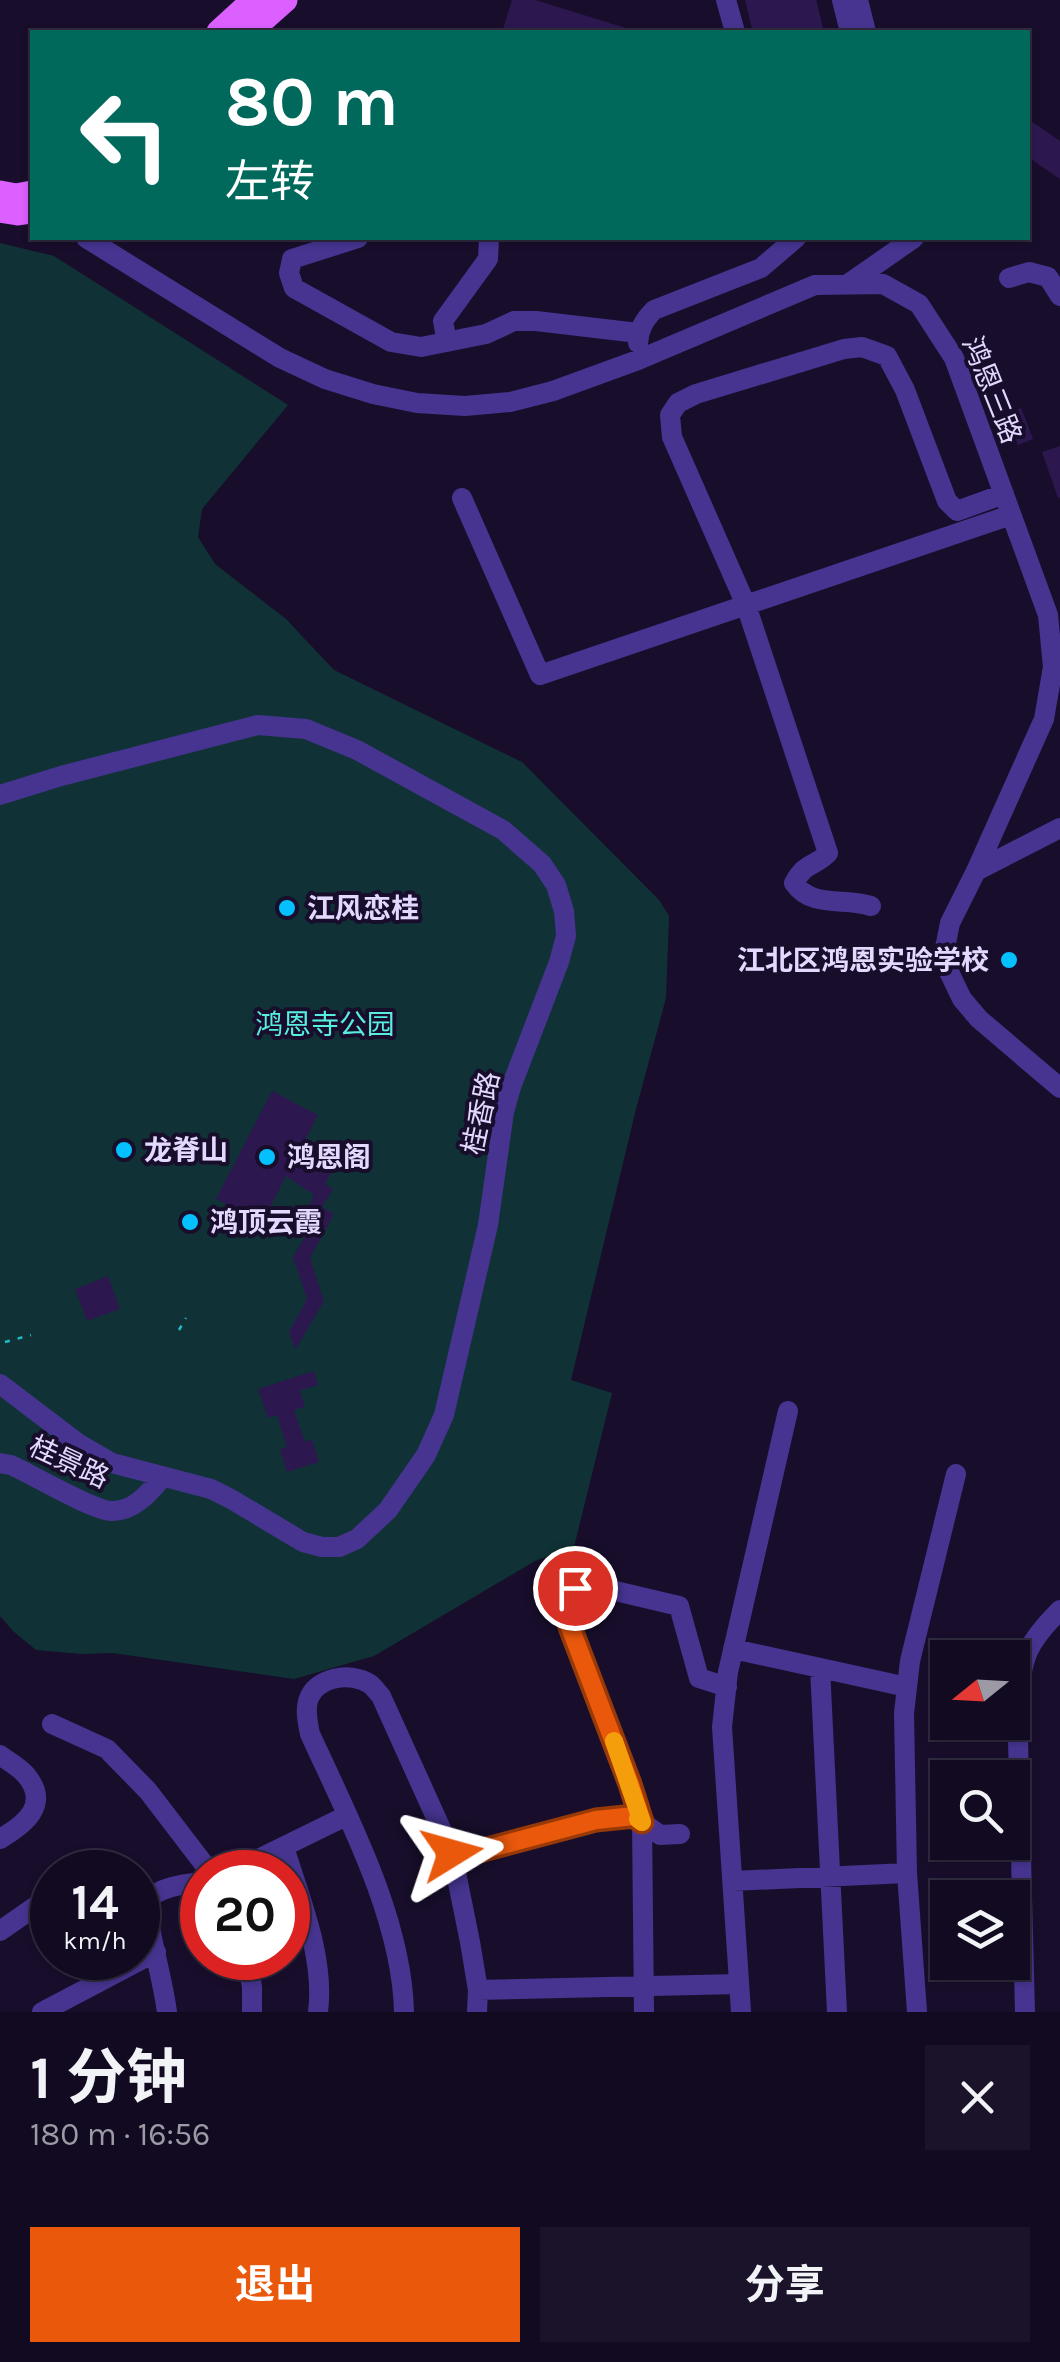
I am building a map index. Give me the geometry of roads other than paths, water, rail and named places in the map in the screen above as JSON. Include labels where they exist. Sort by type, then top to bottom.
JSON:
[{"type":"main road","points":[[221,30],[254,0]]},
{"type":"main road","points":[[251,30],[284,0]]},
{"type":"street","points":[[726,0],[734,30]]},
{"type":"street","points":[[842,0],[850,30]]},
{"type":"street","points":[[858,0],[866,30]]},
{"type":"street","name":"鸿恩三路","points":[[89,240],[280,358],[325,379],[418,403],[465,406],[510,402],[553,391],[815,286],[883,284],[919,304],[954,358],[1048,615],[1053,666],[1044,719],[950,922],[945,948],[950,974],[962,999],[978,1018],[1060,1088]]},
{"type":"street","points":[[352,240],[292,259],[288,273],[294,288],[391,342],[421,347],[486,334],[514,322],[536,321],[638,333]]},
{"type":"street","points":[[447,342],[443,320],[488,260],[489,240]]},
{"type":"street","points":[[638,360],[638,333],[654,310],[761,268],[794,240]]},
{"type":"street","points":[[846,285],[911,240]]},
{"type":"street","points":[[1009,278],[1030,272],[1048,277],[1060,296]]},
{"type":"street","points":[[871,906],[816,900],[800,892],[794,883],[800,872],[828,853],[746,605],[672,437],[670,415],[678,403],[696,394],[862,347],[887,356],[905,390],[947,501],[958,511],[1008,504]]},
{"type":"street","points":[[462,498],[540,676],[746,605],[1008,504]]},
{"type":"street","name":"桂香路","points":[[0,795],[258,724],[306,730],[356,750],[503,830],[542,864],[556,884],[566,936],[510,1088],[488,1226],[444,1415],[435,1440],[388,1510],[357,1539],[322,1547],[304,1542],[211,1489],[112,1463],[79,1444],[0,1384]]},
{"type":"street","points":[[976,871],[1060,828]]},
{"type":"street","points":[[741,2012],[722,1727],[733,1649],[788,1411]]},
{"type":"street","name":"桂景路","points":[[0,1463],[12,1464],[112,1512],[145,1498],[162,1478]]},
{"type":"street","points":[[917,2012],[907,1873],[904,1713],[910,1661],[956,1474]]},
{"type":"street","points":[[644,2012],[642,1822],[570,1627],[564,1601],[567,1592],[590,1586],[680,1606],[699,1678],[727,1686]]},
{"type":"street","points":[[1024,2012],[1018,1700],[1023,1660],[1041,1629],[1060,1610]]},
{"type":"street","points":[[733,1649],[906,1687]]},
{"type":"street","points":[[820,1668],[837,2012]]},
{"type":"street","points":[[404,2012],[404,1984],[380,1893],[310,1734],[306,1706],[323,1682],[350,1677],[368,1682],[381,1696],[453,1858],[477,2001],[646,1986],[739,1984]]},
{"type":"street","points":[[52,1724],[107,1749],[148,1791],[193,1850]]},
{"type":"street","points":[[0,1755],[26,1776],[36,1804],[24,1825],[0,1840]]},
{"type":"street","points":[[278,1850],[346,1816]]},
{"type":"street","points":[[453,1858],[596,1820],[634,1816],[660,1835],[680,1834]]},
{"type":"street","points":[[284,1847],[314,1946],[318,2012]]},
{"type":"street","points":[[732,1881],[907,1873]]},
{"type":"street","points":[[0,1931],[30,1911]]},
{"type":"street","points":[[160,1974],[167,2012]]},
{"type":"street","points":[[42,2012],[103,1980]]},
{"type":"street","points":[[250,1980],[252,2012]]},
{"type":"place","name":"江风恋桂","points":[[287,908]]},
{"type":"place","name":"江北区鸿恩实验学校","points":[[1009,960]]},
{"type":"place","name":"龙脊山","points":[[124,1150]]},
{"type":"place","name":"鸿恩阁","points":[[267,1157]]},
{"type":"place","name":"鸿顶云霞","points":[[190,1222]]},
{"type":"park label","name":"鸿恩寺公园","points":[[325,1024]]}]
